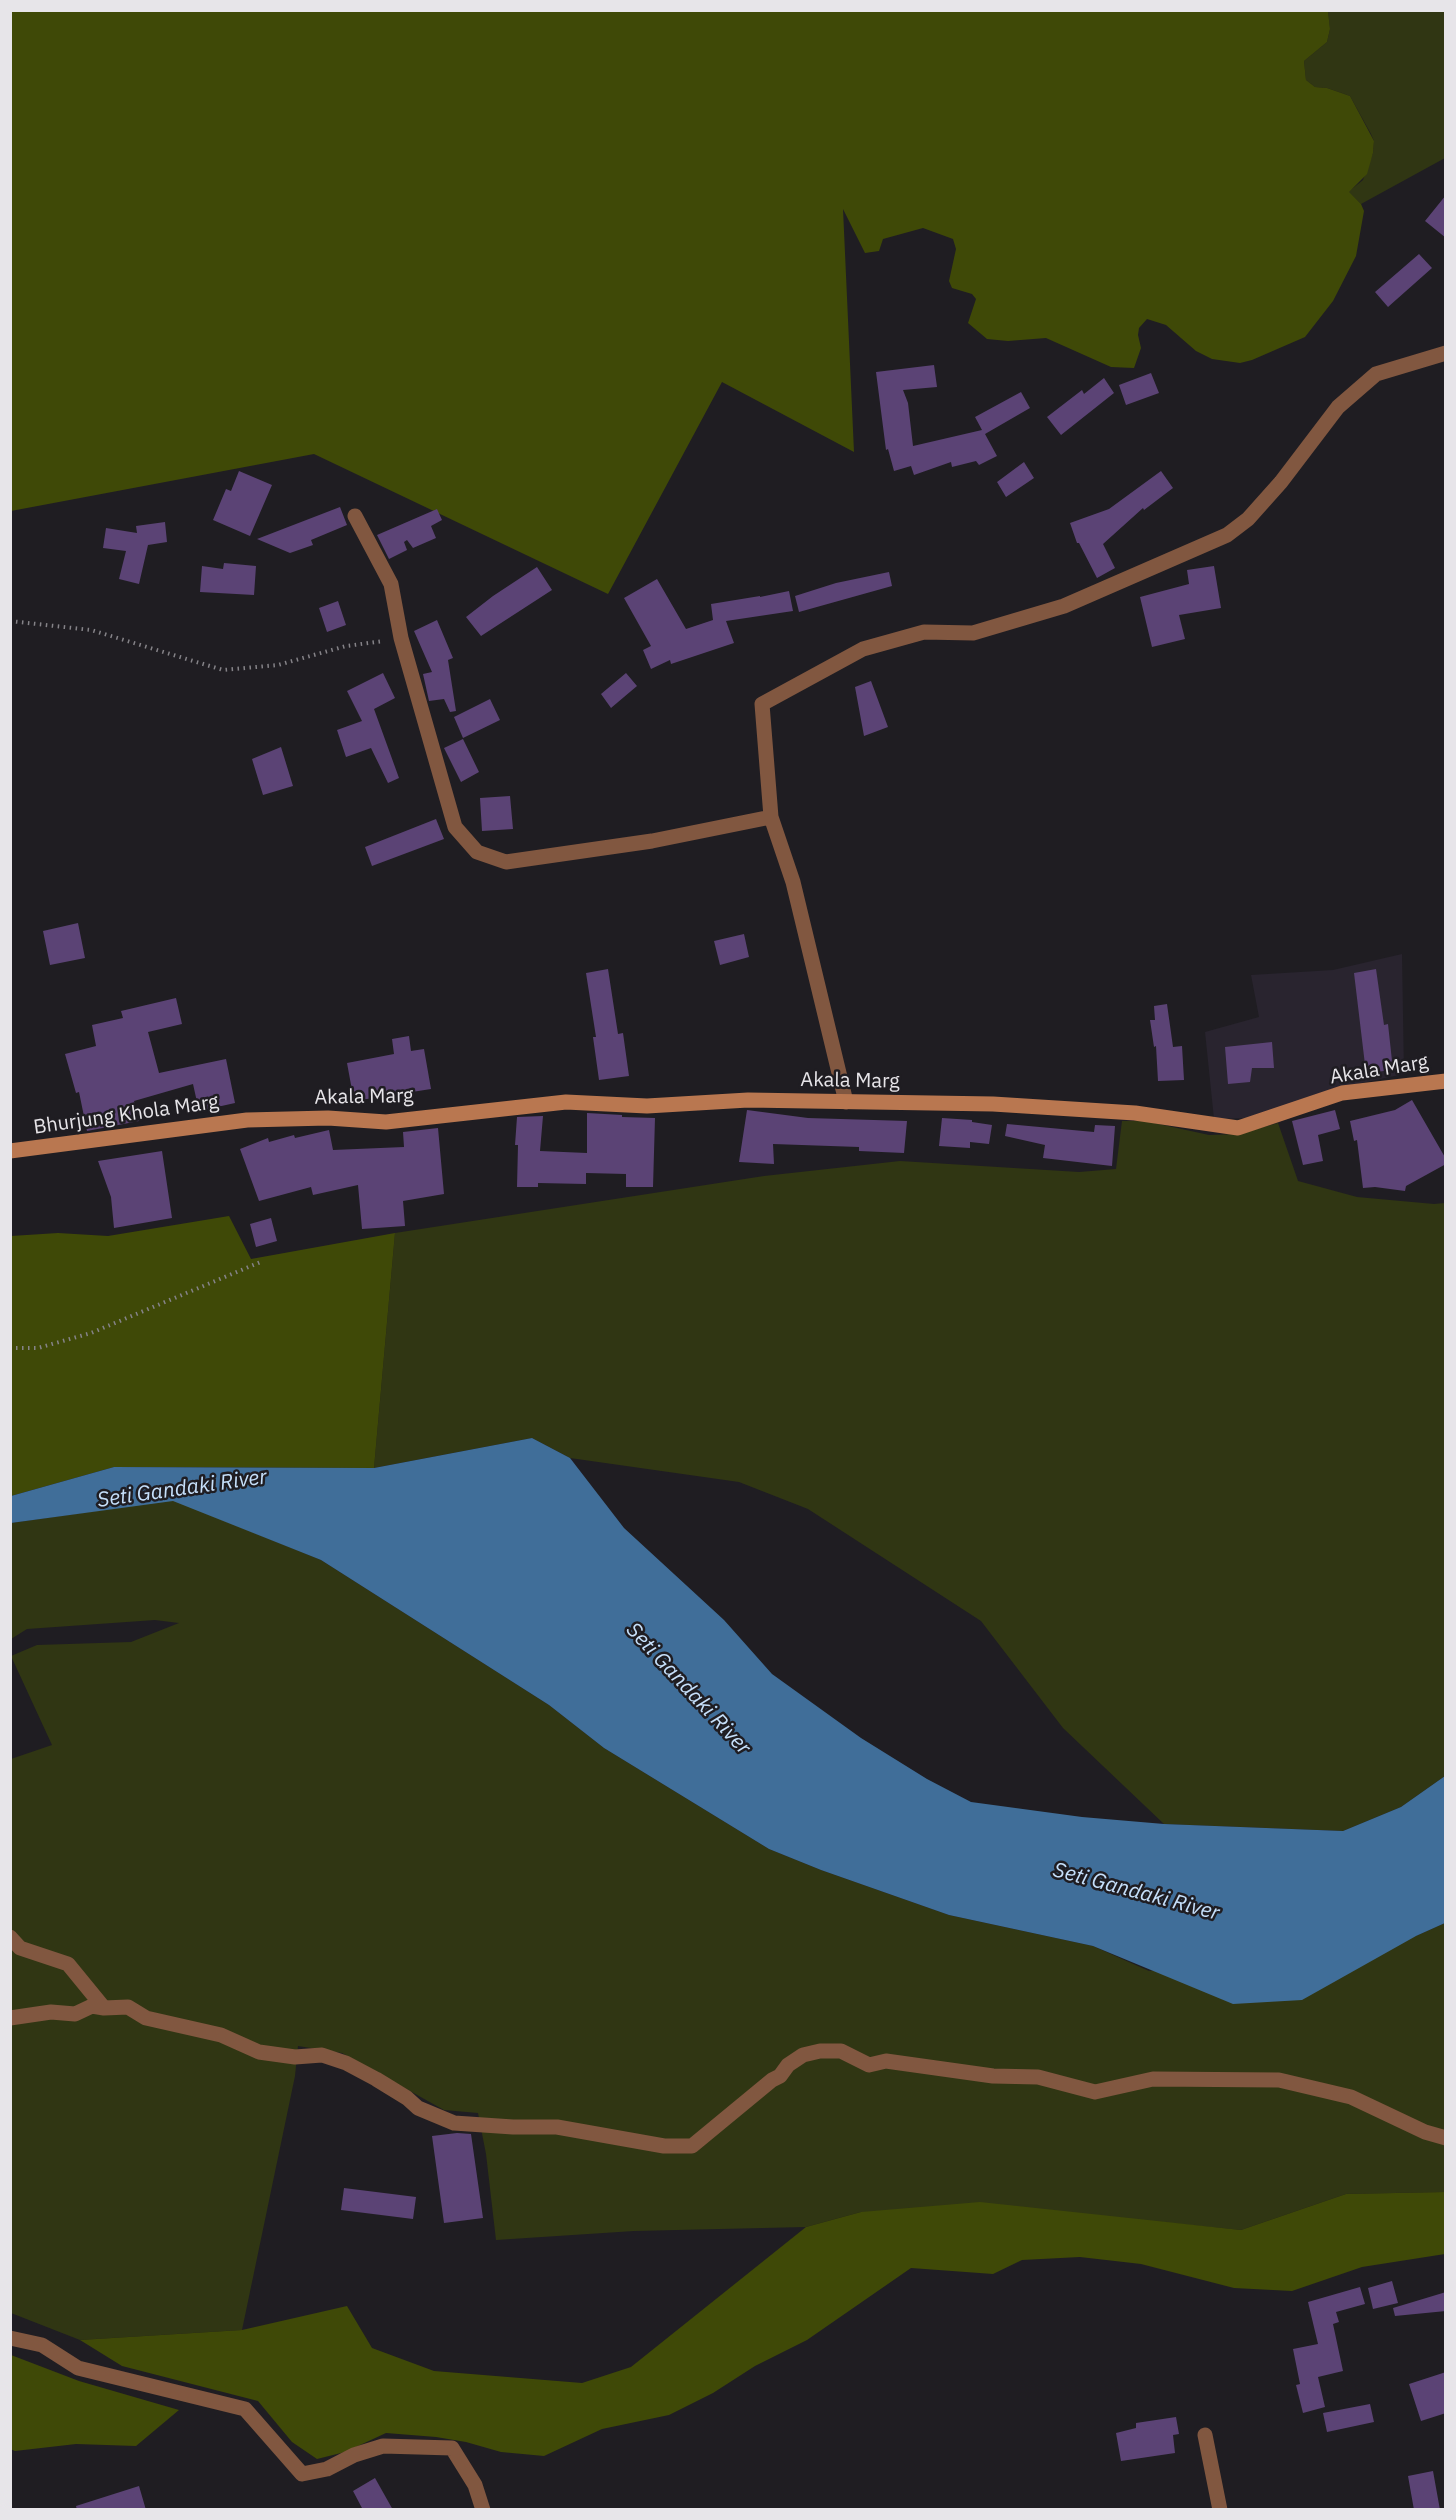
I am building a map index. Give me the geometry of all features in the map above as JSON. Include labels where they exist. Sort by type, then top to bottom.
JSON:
[{"type":"main road","name":"Akala Marg","points":[[247,1120],[328,1118],[386,1122],[566,1102],[647,1106],[748,1100],[993,1104],[1135,1113],[1238,1128],[1342,1094],[1446,1082]]},
{"type":"main road","name":"Bhurjung Khola Marg","points":[[10,1151],[247,1120]]},
{"type":"street","points":[[846,1102],[793,882],[771,818],[762,704],[863,649],[924,632],[973,633],[1064,606],[1227,535],[1248,519],[1281,482],[1338,407],[1376,374],[1446,353]]},
{"type":"street","points":[[355,516],[391,584],[401,638],[455,827],[477,852],[506,862],[652,841],[771,818]]},
{"type":"street","points":[[10,1937],[20,1948],[68,1964],[104,2008]]},
{"type":"street","points":[[10,2018],[51,2012],[75,2014],[92,2006],[128,2007],[146,2018],[221,2035],[259,2052],[295,2057],[322,2055],[346,2063],[376,2079],[418,2108],[454,2123],[557,2127],[664,2146],[692,2146],[772,2080],[780,2076],[788,2065],[803,2055],[820,2051],[841,2051],[869,2065],[886,2061],[993,2076],[1038,2077],[1095,2092],[1153,2079],[1279,2080],[1351,2097],[1425,2132],[1446,2138]]},
{"type":"street","points":[[10,2338],[42,2345],[78,2368],[245,2409],[302,2474],[327,2469],[383,2446],[452,2448],[475,2485],[483,2510]]},
{"type":"street","points":[[1205,2435],[1220,2510]]},
{"type":"path","points":[[10,621],[91,630],[223,670],[278,664],[346,646],[401,638]]},
{"type":"path","points":[[10,1348],[38,1348],[91,1332],[263,1261]]},
{"type":"shaded area","points":[[1402,954],[1404,1074],[1347,1086],[1250,1118],[1214,1119],[1205,1032],[1259,1017],[1251,975],[1333,970]]},
{"type":"green space","points":[[11,11],[1328,11],[1330,29],[1327,42],[1304,61],[1306,80],[1315,87],[1327,88],[1350,96],[1374,141],[1373,153],[1367,174],[1349,192],[1361,204],[1364,211],[1356,256],[1333,301],[1305,337],[1240,363],[1212,359],[1196,351],[1166,325],[1147,319],[1139,328],[1141,348],[1134,368],[1111,367],[1046,338],[1008,341],[987,339],[968,323],[976,299],[972,294],[952,288],[949,281],[956,249],[953,239],[923,228],[883,239],[879,251],[865,253],[843,209],[854,452],[722,382],[608,594],[314,454],[11,511]]},
{"type":"green space","points":[[1328,11],[1445,11],[1445,158],[1361,204],[1348,192],[1363,180],[1373,153],[1374,141],[1371,134],[1350,96],[1327,88],[1315,87],[1306,80],[1304,61],[1327,42],[1330,29]]},
{"type":"green space","points":[[1122,1121],[1145,1121],[1209,1135],[1238,1134],[1278,1123],[1298,1181],[1357,1197],[1445,1203],[1445,1776],[1401,1807],[1343,1831],[1164,1824],[1063,1728],[981,1621],[808,1509],[739,1482],[570,1458],[532,1438],[374,1468],[395,1233],[764,1176],[900,1161],[1079,1172],[1116,1169]]},
{"type":"green space","points":[[229,1216],[251,1259],[395,1233],[374,1468],[114,1467],[11,1496],[11,1236],[58,1233],[108,1236]]},
{"type":"green space","points":[[173,1500],[321,1560],[549,1705],[604,1748],[769,1849],[821,1870],[949,1915],[1093,1946],[1149,1971],[1416,1936],[1445,1923],[1445,2192],[1346,2194],[1241,2230],[1170,2223],[861,2212],[806,2227],[634,2231],[496,2240],[486,2154],[478,2113],[444,2110],[342,2053],[298,2046],[295,2076],[242,2330],[80,2340],[11,2313],[11,1759],[52,1745],[11,1656],[37,1645],[131,1642],[179,1623],[155,1620],[27,1629],[11,1639],[11,1523]]},
{"type":"green space","points":[[1445,2192],[1445,2254],[1362,2267],[1292,2291],[1234,2288],[1141,2264],[1080,2257],[1022,2260],[993,2274],[911,2268],[807,2340],[755,2366],[713,2393],[669,2415],[602,2429],[544,2456],[501,2452],[466,2442],[436,2437],[386,2433],[345,2452],[317,2459],[292,2442],[258,2401],[122,2366],[80,2340],[242,2330],[347,2306],[372,2348],[434,2371],[582,2383],[631,2367],[806,2227],[861,2212],[980,2202],[1241,2230],[1346,2194]]},
{"type":"green space","points":[[11,2355],[79,2381],[179,2410],[136,2446],[76,2444],[15,2451],[10,2449]]},
{"type":"water","name":"Seti Gandaki River","points":[[532,1438],[570,1458],[624,1528],[724,1620],[772,1674],[861,1738],[927,1779],[971,1802],[1082,1817],[1164,1824],[1343,1831],[1401,1807],[1445,1776],[1445,1923],[1416,1936],[1302,2000],[1233,2004],[1093,1946],[949,1915],[821,1870],[769,1849],[604,1748],[549,1705],[321,1560],[173,1501],[11,1523],[11,1496],[114,1467],[374,1468]]},
{"type":"building","points":[[1446,195],[1446,238],[1425,221]]},
{"type":"building","points":[[1419,254],[1432,268],[1388,307],[1375,292]]},
{"type":"building","points":[[934,365],[937,387],[903,390],[908,403],[913,446],[982,430],[975,417],[1021,392],[1030,408],[985,434],[997,456],[979,465],[976,461],[952,467],[951,462],[914,475],[911,466],[894,471],[888,449],[886,450],[876,372]]},
{"type":"building","points":[[1151,373],[1159,393],[1126,405],[1119,385]]},
{"type":"building","points":[[1104,378],[1114,393],[1061,435],[1047,417],[1082,390],[1084,394]]},
{"type":"building","points":[[1024,462],[1034,478],[1006,497],[997,482]]},
{"type":"building","points":[[239,471],[272,485],[250,536],[213,520],[226,489],[231,491]]},
{"type":"building","points":[[1161,471],[1173,488],[1144,510],[1143,508],[1103,544],[1115,568],[1097,578],[1077,543],[1070,523],[1109,509]]},
{"type":"building","points":[[340,507],[347,525],[311,540],[313,545],[290,553],[257,539]]},
{"type":"building","points":[[437,509],[442,520],[431,526],[436,538],[413,548],[407,540],[404,542],[407,550],[389,559],[377,535]]},
{"type":"building","points":[[165,522],[167,542],[148,545],[139,584],[119,579],[126,551],[103,548],[106,528],[137,533],[136,526]]},
{"type":"building","points":[[224,563],[256,566],[254,595],[200,592],[202,566],[223,569]]},
{"type":"building","points":[[1214,566],[1221,608],[1179,615],[1185,639],[1152,647],[1140,597],[1189,584],[1187,570]]},
{"type":"building","points":[[537,567],[552,590],[481,636],[466,617]]},
{"type":"building","points":[[889,572],[892,586],[799,612],[795,596],[836,583]]},
{"type":"building","points":[[657,579],[686,629],[713,620],[711,604],[789,591],[793,611],[726,621],[734,643],[671,664],[670,660],[651,669],[643,650],[651,646],[624,598]]},
{"type":"building","points":[[338,601],[346,625],[327,632],[319,608]]},
{"type":"building","points":[[437,620],[453,658],[448,660],[456,711],[450,712],[444,699],[429,701],[423,674],[432,672],[414,631]]},
{"type":"building","points":[[383,673],[395,698],[374,709],[399,778],[388,783],[371,748],[346,757],[337,730],[362,721],[347,691]]},
{"type":"building","points":[[626,673],[637,686],[611,708],[601,694]]},
{"type":"building","points":[[871,681],[888,727],[864,736],[855,687]]},
{"type":"building","points":[[490,699],[500,720],[463,738],[454,717]]},
{"type":"building","points":[[463,739],[479,772],[461,782],[444,748]]},
{"type":"building","points":[[281,747],[293,786],[263,795],[252,759]]},
{"type":"building","points":[[510,796],[513,829],[482,831],[480,798]]},
{"type":"building","points":[[436,819],[444,839],[372,866],[365,847]]},
{"type":"building","points":[[78,923],[85,958],[50,965],[43,931]]},
{"type":"building","points":[[744,934],[749,957],[720,965],[714,941]]},
{"type":"building","points":[[608,969],[618,1034],[623,1033],[629,1076],[599,1080],[593,1037],[596,1037],[586,973]]},
{"type":"building","points":[[1376,969],[1384,1025],[1388,1024],[1393,1070],[1366,1073],[1354,973]]},
{"type":"building","points":[[176,998],[182,1024],[148,1032],[159,1073],[226,1059],[235,1103],[199,1111],[193,1084],[134,1101],[139,1121],[87,1131],[79,1092],[76,1093],[65,1054],[96,1046],[92,1025],[123,1018],[121,1011]]},
{"type":"building","points":[[1167,1004],[1173,1047],[1182,1046],[1184,1080],[1158,1081],[1156,1046],[1154,1047],[1150,1020],[1155,1020],[1154,1006]]},
{"type":"building","points":[[409,1036],[411,1051],[424,1049],[431,1089],[354,1101],[347,1063],[394,1054],[392,1039]]},
{"type":"building","points":[[1272,1042],[1274,1068],[1252,1068],[1250,1082],[1228,1084],[1225,1047]]},
{"type":"building","points":[[1412,1100],[1446,1159],[1446,1164],[1406,1186],[1405,1191],[1375,1187],[1363,1188],[1357,1140],[1354,1141],[1350,1121],[1395,1110]]},
{"type":"building","points":[[747,1110],[808,1118],[907,1121],[904,1153],[859,1151],[859,1147],[773,1144],[774,1164],[739,1162]]},
{"type":"building","points":[[1335,1110],[1340,1129],[1318,1135],[1323,1161],[1303,1165],[1292,1121]]},
{"type":"building","points":[[587,1113],[655,1118],[653,1187],[626,1187],[626,1174],[586,1173],[586,1184],[538,1183],[538,1187],[517,1187],[518,1145],[515,1145],[517,1117],[543,1116],[540,1151],[587,1153]]},
{"type":"building","points":[[942,1118],[972,1120],[972,1122],[992,1125],[989,1144],[970,1142],[970,1148],[939,1146]]},
{"type":"building","points":[[1007,1124],[1094,1132],[1095,1125],[1115,1126],[1112,1166],[1043,1158],[1045,1145],[1005,1136]]},
{"type":"building","points":[[438,1128],[444,1194],[403,1201],[405,1226],[362,1229],[358,1185],[313,1195],[311,1187],[259,1201],[240,1149],[268,1138],[269,1142],[294,1135],[295,1138],[329,1130],[333,1150],[404,1147],[403,1132]]},
{"type":"building","points":[[162,1151],[172,1218],[114,1228],[111,1197],[98,1161]]},
{"type":"building","points":[[271,1218],[277,1241],[256,1247],[250,1224]]},
{"type":"building","points":[[471,2134],[483,2218],[444,2223],[432,2136]]},
{"type":"building","points":[[344,2188],[416,2197],[413,2219],[341,2210]]},
{"type":"building","points":[[1392,2281],[1398,2303],[1373,2309],[1368,2288]]},
{"type":"building","points":[[1360,2287],[1365,2304],[1336,2312],[1339,2322],[1333,2324],[1343,2371],[1318,2377],[1325,2407],[1303,2413],[1296,2385],[1300,2384],[1293,2349],[1318,2344],[1308,2302]]},
{"type":"building","points":[[1446,2292],[1446,2311],[1395,2316],[1393,2308]]},
{"type":"building","points":[[1446,2372],[1446,2413],[1421,2421],[1409,2384]]},
{"type":"building","points":[[1370,2404],[1374,2422],[1327,2432],[1323,2413]]},
{"type":"building","points":[[1176,2417],[1179,2434],[1173,2435],[1175,2453],[1121,2461],[1116,2433],[1136,2428],[1136,2423]]},
{"type":"building","points":[[1433,2471],[1440,2510],[1414,2510],[1408,2476]]},
{"type":"building","points":[[375,2478],[393,2510],[363,2510],[353,2491]]},
{"type":"building","points":[[139,2486],[146,2510],[77,2510],[76,2506]]}]
